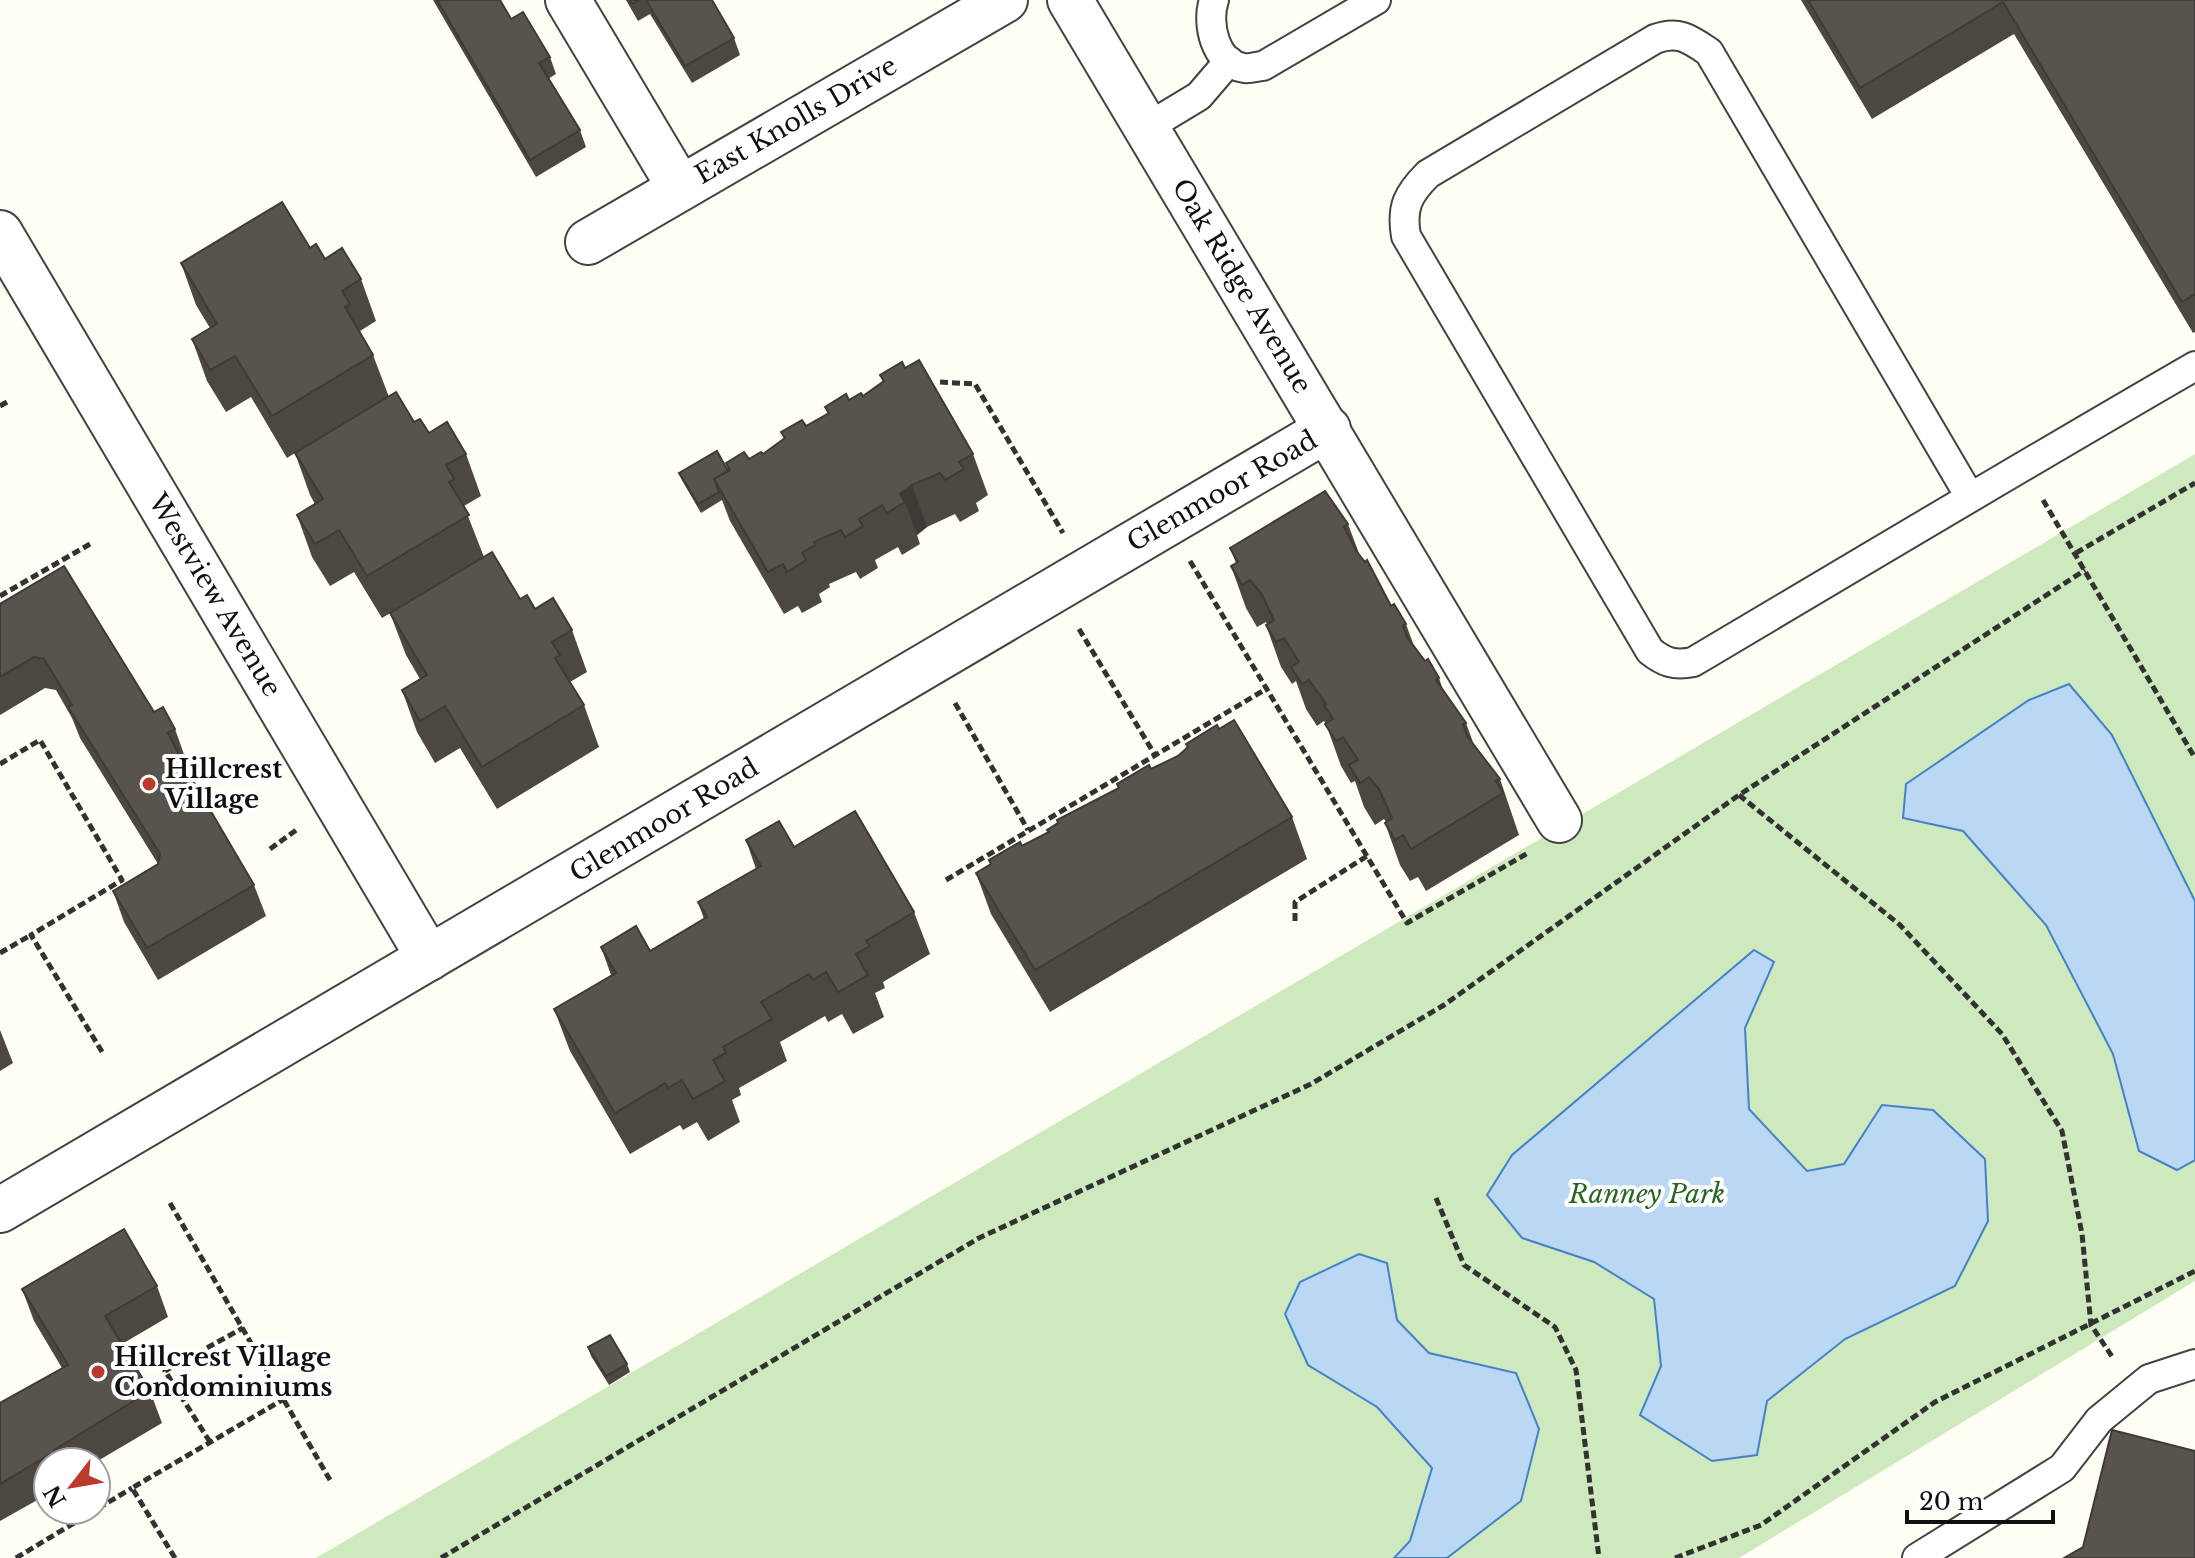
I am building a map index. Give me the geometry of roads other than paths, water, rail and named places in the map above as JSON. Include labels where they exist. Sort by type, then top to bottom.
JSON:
[{"type":"street","points":[[568,0],[680,188]]},
{"type":"street","name":"East Knolls Drive","points":[[588,242],[1005,0]]},
{"type":"street","name":"Oak Ridge Avenue","points":[[1070,0],[1328,429],[1548,834]]},
{"type":"street","name":"Westview Avenue","points":[[0,233],[429,958]]},
{"type":"street","name":"Glenmoor Road","points":[[0,1210],[1328,429]]},
{"type":"lane","points":[[1214,0],[1209,13],[1210,31],[1229,61],[1245,69],[1263,66],[1376,0]]},
{"type":"lane","points":[[1970,497],[1709,52],[1690,39],[1671,33],[1655,39],[1428,174],[1409,193],[1402,214],[1406,236],[1650,651],[1663,661],[1678,665],[1693,662],[1970,497],[2020,465],[2195,366]]},
{"type":"lane","points":[[1146,128],[1199,96],[1229,61]]},
{"type":"lane","points":[[1917,1558],[2062,1468],[2099,1420],[2149,1379],[2195,1364]]},
{"type":"water","points":[[2069,684],[2112,735],[2195,901],[2195,1160],[2177,1170],[2139,1151],[2113,1054],[2046,925],[1963,831],[1903,818],[1906,784],[2029,700]]},
{"type":"water","points":[[1754,950],[1774,962],[1745,1028],[1749,1109],[1807,1171],[1844,1164],[1882,1105],[1933,1110],[1985,1159],[1988,1221],[1955,1286],[1845,1339],[1767,1401],[1757,1455],[1712,1461],[1640,1415],[1661,1366],[1654,1299],[1594,1262],[1522,1238],[1487,1195],[1512,1155]]},
{"type":"water","points":[[1359,1254],[1387,1263],[1397,1320],[1429,1353],[1516,1373],[1539,1429],[1521,1501],[1447,1558],[1394,1558],[1410,1541],[1432,1468],[1377,1407],[1308,1365],[1285,1314],[1300,1282]]},
{"type":"place","name":"Hillcrest Village","points":[[149,784]]},
{"type":"place","name":"Hillcrest Village Condominiums","points":[[98,1372]]},
{"type":"park label","name":"Ranney Park","points":[[1647,1194]]}]
